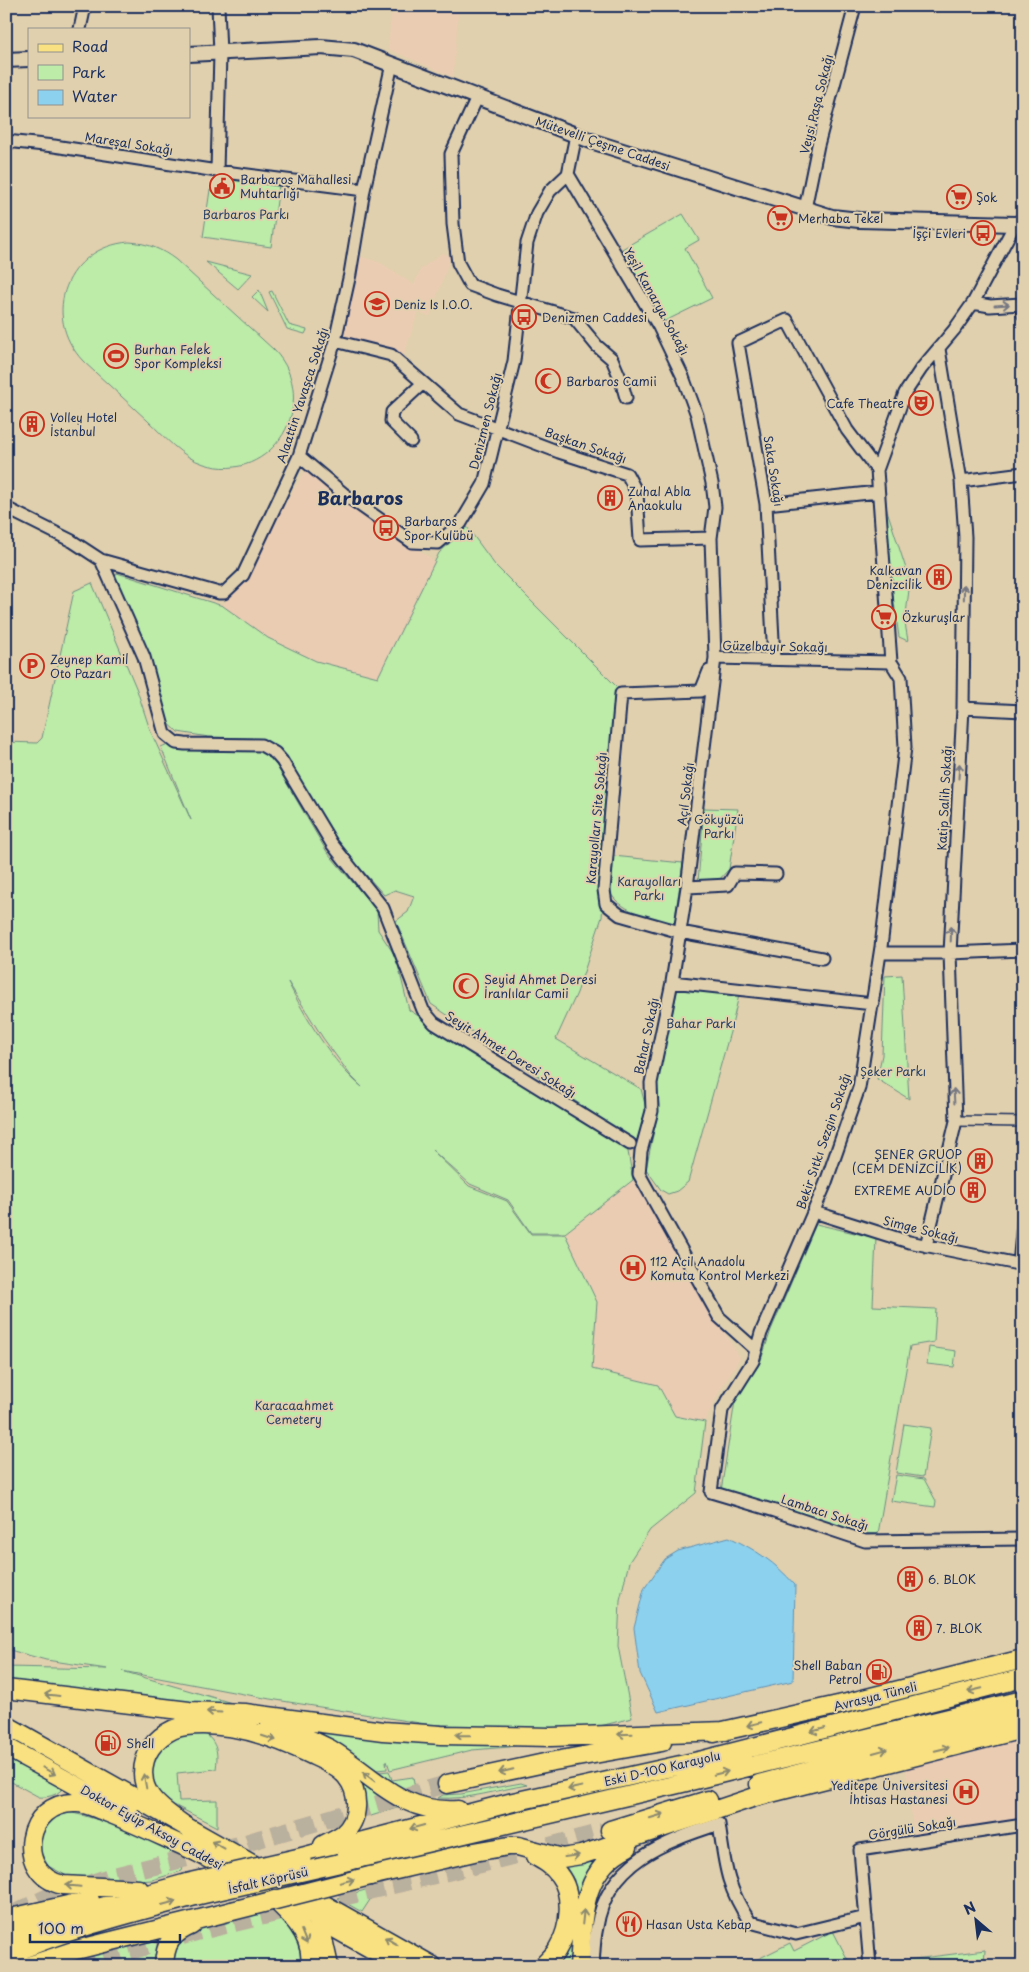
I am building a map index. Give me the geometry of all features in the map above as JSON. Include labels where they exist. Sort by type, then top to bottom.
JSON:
[{"type":"main road","name":"Avrasya Tüneli","points":[[726,1731],[847,1703],[1023,1658]]},
{"type":"main road","name":"Eski D-100 Karayolu","points":[[302,1856],[513,1802],[703,1760],[1023,1678]]},
{"type":"main road","points":[[6,1689],[189,1711],[245,1713],[383,1731],[440,1735],[551,1737],[726,1731]]},
{"type":"main road","name":"Eski D-100 Karayolu","points":[[340,1863],[674,1785],[1023,1700]]},
{"type":"main road","points":[[245,1713],[307,1738],[322,1746],[386,1790],[425,1808],[443,1811],[513,1802]]},
{"type":"main road","points":[[610,1830],[753,1786],[1023,1714]]},
{"type":"main road","name":"Doktor Eyüp Aksoy Caddesi","points":[[6,1726],[188,1828]]},
{"type":"main road","points":[[302,1856],[342,1834],[353,1822],[356,1814],[356,1800],[346,1776],[330,1764],[297,1748],[263,1736],[231,1728],[184,1726],[165,1734],[153,1744],[146,1755],[143,1766],[146,1789],[155,1803],[188,1828],[433,1966]]},
{"type":"main road","points":[[28,1966],[76,1950],[370,1876],[474,1852],[518,1846],[562,1858],[581,1855],[755,1797],[1023,1729]]},
{"type":"main road","points":[[447,1784],[549,1762],[726,1731]]},
{"type":"main road","name":"Doktor Eyüp Aksoy Caddesi","points":[[6,1747],[401,1966]]},
{"type":"main road","points":[[370,1876],[674,1785]]},
{"type":"main road","points":[[191,1890],[63,1885],[52,1882],[43,1877],[35,1862],[31,1846],[32,1835],[40,1817],[50,1809],[76,1802],[112,1814],[197,1852]]},
{"type":"main road","points":[[579,1966],[586,1898],[600,1868],[615,1853],[676,1823]]},
{"type":"main road","points":[[500,1848],[535,1856],[548,1864],[560,1876],[567,1891],[568,1907],[564,1936],[558,1950],[543,1966]]},
{"type":"main road","name":"İsfalt Köprüsü","points":[[191,1890],[302,1856]]},
{"type":"main road","name":"İsfalt Köprüsü","points":[[191,1890],[340,1863]]},
{"type":"main road","points":[[263,1888],[290,1914],[305,1936],[311,1959],[310,1966]]},
{"type":"main road","points":[[6,1919],[139,1889]]},
{"type":"main road","points":[[6,1940],[38,1925],[191,1890]]},
{"type":"main road","points":[[6,1956],[35,1943],[191,1890]]},
{"type":"main road","points":[[164,1966],[168,1945],[175,1933],[232,1911]]},
{"type":"main road","points":[[315,1917],[323,1939],[329,1966]]},
{"type":"street","points":[[80,28],[85,6]]},
{"type":"street","points":[[217,171],[220,53],[218,6]]},
{"type":"street","name":"Veysi Paşa Sokağı","points":[[805,209],[818,145],[855,6]]},
{"type":"street","name":"Mütevelli Çeşme Caddesi","points":[[190,54],[331,48],[354,50],[576,135],[832,217],[859,220],[1019,223]]},
{"type":"street","points":[[6,60],[28,59]]},
{"type":"street","name":"Alaattin Yavaşca Sokağı","points":[[101,560],[207,590],[224,593],[243,575],[299,456],[335,342],[350,274],[364,190],[392,64]]},
{"type":"street","points":[[477,98],[451,154],[453,224],[458,263],[470,285],[574,318],[597,346],[612,359],[626,398]]},
{"type":"street","points":[[568,174],[576,135]]},
{"type":"street","name":"Mareşal Sokağı","points":[[6,142],[54,146],[217,171],[364,190]]},
{"type":"street","name":"Denizmen Sokağı","points":[[299,456],[344,494],[412,542],[438,543],[462,523],[484,484],[514,361],[527,243],[537,213],[550,191],[568,174]]},
{"type":"street","name":"Yeşil Kanarya Sokağı","points":[[568,174],[660,327],[683,377],[697,415],[712,483],[715,507],[711,538]]},
{"type":"street","points":[[891,662],[877,470],[905,393],[921,369],[939,349],[973,303],[1019,223]]},
{"type":"street","points":[[973,303],[990,306],[1021,304],[1023,314]]},
{"type":"street","name":"Saka Sokağı","points":[[774,659],[766,504],[738,343],[787,320],[847,430],[877,470]]},
{"type":"street","name":"Başkan Sokağı","points":[[335,342],[391,355],[459,414],[559,452],[627,474],[637,493],[640,540],[711,538]]},
{"type":"street","name":"Katip Salih Sokağı","points":[[926,1246],[956,1121],[950,953],[963,708],[965,537],[961,481],[939,349]]},
{"type":"street","points":[[412,441],[391,421],[390,417],[392,412],[423,383]]},
{"type":"street","points":[[961,481],[1023,473]]},
{"type":"street","points":[[766,504],[878,492]]},
{"type":"street","points":[[6,508],[69,540],[101,560]]},
{"type":"street","points":[[711,538],[715,658]]},
{"type":"street","name":"Seyit Ahmet Deresi Sokağı","points":[[101,560],[144,657],[165,734],[176,743],[252,744],[261,745],[275,753],[282,761],[332,844],[382,908],[423,1010],[434,1023],[630,1144]]},
{"type":"street","name":"Güzelbayır Sokağı","points":[[621,694],[701,691],[715,658],[891,662]]},
{"type":"street","name":"Açıl Sokağı","points":[[680,932],[715,658]]},
{"type":"street","name":"Bekir Sıtkı Sezgin Sokağı","points":[[711,1492],[722,1410],[753,1361],[761,1333],[814,1212],[858,1088],[873,1004],[905,747],[901,678],[891,662]]},
{"type":"street","name":"Karayolları Site Sokağı","points":[[621,694],[604,890],[606,904],[620,915],[680,932]]},
{"type":"street","points":[[963,708],[1023,711]]},
{"type":"street","points":[[687,887],[728,886],[735,873],[776,874]]},
{"type":"street","points":[[822,958],[680,932],[672,982],[873,1004]]},
{"type":"street","points":[[880,953],[1023,950]]},
{"type":"street","name":"Bahar Sokağı","points":[[672,982],[651,1083],[652,1110],[641,1151],[639,1174],[719,1317],[756,1350]]},
{"type":"street","points":[[956,1121],[1023,1122]]},
{"type":"street","name":"Simge Sokağı","points":[[814,1212],[926,1246],[1021,1264]]},
{"type":"street","points":[[1021,1264],[1023,1223]]},
{"type":"street","name":"Lambacı Sokağı","points":[[711,1492],[775,1510],[865,1541],[1023,1539]]},
{"type":"street","points":[[593,1966],[597,1926],[607,1894],[626,1869],[646,1854],[675,1839],[718,1824],[726,1874],[738,1903],[750,1922],[796,1934],[866,1917]]},
{"type":"street","name":"Görgülü Sokağı","points":[[870,1966],[860,1850],[1023,1825]]},
{"type":"shaded area","points":[[392,6],[459,6],[453,77],[388,49]]},
{"type":"shaded area","points":[[442,253],[451,256],[430,316],[418,313],[404,355],[340,334],[355,264],[359,256],[381,263],[414,285],[421,269]]},
{"type":"shaded area","points":[[305,471],[436,562],[378,677],[316,661],[268,638],[223,606]]},
{"type":"shaded area","name":"112 Acil Anadolu Komuta Kontrol Merkezi","points":[[633,1180],[740,1358],[719,1392],[705,1422],[675,1416],[658,1385],[591,1369],[597,1302],[565,1234]]},
{"type":"shaded area","name":"Yeditepe Üniversitesi İhtisas Hastanesi","points":[[1023,1733],[1023,1821],[914,1835],[905,1763]]},
{"type":"green space","name":"Barbaros Parkı","points":[[230,179],[279,185],[271,247],[203,237],[210,190],[229,192]]},
{"type":"green space","points":[[683,214],[699,240],[685,248],[712,298],[663,322],[622,249]]},
{"type":"green space","points":[[129,242],[154,247],[176,260],[274,350],[288,370],[293,392],[291,414],[283,434],[269,451],[251,463],[229,468],[204,464],[188,456],[173,445],[83,361],[70,343],[63,324],[62,304],[67,286],[76,270],[90,256],[107,247]]},
{"type":"green space","points":[[206,262],[252,274],[238,289]]},
{"type":"green space","points":[[259,290],[268,312],[252,297]]},
{"type":"green space","points":[[272,291],[289,325],[307,330],[305,334],[287,329],[269,292]]},
{"type":"green space","points":[[881,492],[910,581],[905,623],[908,641],[899,637]]},
{"type":"green space","points":[[467,527],[495,565],[618,688],[602,917],[577,993],[556,1039],[641,1089],[647,1112],[636,1142],[431,1004],[396,921],[408,912],[414,896],[395,890],[384,895],[337,842],[277,746],[251,738],[209,737],[178,732],[164,719],[149,654],[114,579],[117,573],[223,606],[268,638],[316,661],[378,677],[439,553]]},
{"type":"green space","name":"Karacaahmet Cemetery","points":[[92,583],[137,690],[150,730],[191,820],[161,747],[170,743],[223,744],[249,748],[272,758],[327,852],[377,911],[378,930],[396,957],[409,1010],[627,1146],[633,1180],[565,1233],[531,1233],[508,1200],[470,1184],[432,1150],[469,1186],[507,1201],[531,1234],[565,1234],[597,1302],[592,1369],[658,1385],[675,1416],[705,1422],[696,1493],[650,1530],[629,1562],[620,1600],[618,1646],[632,1718],[576,1732],[426,1724],[270,1699],[122,1671],[239,1705],[235,1709],[6,1681],[6,1667],[107,1669],[46,1660],[6,1649],[6,742],[37,743],[42,738],[74,591]],"holes":[[[288,982],[323,1038],[351,1076],[362,1087],[351,1077],[330,1053],[302,1009]]]},
{"type":"green space","name":"Gökyüzü Parkı","points":[[704,808],[738,809],[729,869],[717,882],[698,882]]},
{"type":"green space","name":"Karayolları Parkı","points":[[613,856],[683,863],[674,925],[639,914],[616,900],[610,893]]},
{"type":"green space","name":"Şeker Parkı","points":[[902,975],[909,1099],[877,1079],[882,1055],[885,976]]},
{"type":"green space","name":"Bahar Parkı","points":[[678,987],[739,995],[688,1182],[677,1191],[668,1194],[661,1190],[646,1169],[659,1106],[657,1084]]},
{"type":"green space","points":[[816,1224],[876,1238],[873,1306],[936,1309],[934,1342],[910,1346],[878,1534],[860,1533],[721,1491],[735,1401],[760,1363],[771,1330]]},
{"type":"green space","points":[[929,1347],[956,1351],[954,1367],[927,1364]]},
{"type":"green space","points":[[904,1424],[931,1428],[923,1477],[896,1473]]},
{"type":"green space","points":[[896,1475],[924,1479],[936,1501],[935,1507],[891,1501]]},
{"type":"green space","points":[[306,1727],[535,1742],[509,1747],[472,1750],[390,1770],[386,1761],[387,1769],[377,1770]]},
{"type":"green space","points":[[203,1732],[212,1740],[216,1749],[216,1769],[177,1773],[179,1801],[217,1800],[217,1827],[168,1802],[156,1790],[150,1770],[152,1758],[173,1735]]},
{"type":"green space","points":[[6,1755],[59,1786],[61,1790],[51,1796],[39,1797],[6,1779]]},
{"type":"green space","points":[[389,1771],[392,1780],[413,1777],[416,1794],[396,1784],[379,1772]]},
{"type":"green space","points":[[358,1772],[400,1807],[371,1816],[366,1815],[364,1792]]},
{"type":"green space","points":[[521,1783],[527,1785],[472,1796],[438,1798],[443,1795],[461,1794]]},
{"type":"green space","points":[[68,1812],[114,1825],[143,1837],[185,1859],[182,1871],[152,1880],[123,1882],[75,1880],[48,1866],[40,1851],[41,1837],[49,1820]]},
{"type":"green space","points":[[603,1855],[572,1966],[549,1966],[575,1892],[574,1880],[565,1865]]},
{"type":"green space","points":[[379,1886],[362,1912],[337,1898]]},
{"type":"green space","points":[[275,1911],[300,1938],[303,1966],[173,1966],[173,1956],[177,1942],[202,1927]]},
{"type":"green space","points":[[170,1927],[159,1966],[49,1966],[94,1951],[115,1952],[143,1936]]},
{"type":"green space","points":[[833,1931],[851,1966],[753,1966],[752,1962],[790,1943],[794,1951]]},
{"type":"green space","points":[[985,1950],[984,1966],[875,1964]]},
{"type":"water","points":[[729,1537],[765,1557],[795,1585],[793,1681],[658,1712],[640,1673],[634,1628],[644,1589],[665,1559],[678,1551]]},
{"type":"tunnel","points":[[15,1913],[46,1898],[110,1877],[235,1846],[447,1784]]},
{"type":"tunnel","points":[[78,1966],[196,1932],[481,1864],[610,1830]]},
{"type":"place","name":"Barbaros Mahallesi Muhtarlığı","points":[[222,186]]},
{"type":"place","name":"Şok","points":[[959,197]]},
{"type":"place","name":"Merhaba Tekel","points":[[780,218]]},
{"type":"place","name":"İşçi Evleri","points":[[983,233]]},
{"type":"place","name":"Deniz Is I.O.O.","points":[[377,304]]},
{"type":"place","name":"Denizmen Caddesi","points":[[524,317]]},
{"type":"place","name":"Burhan Felek Spor Kompleksi","points":[[116,356]]},
{"type":"place","name":"Barbaros Camii","points":[[548,381]]},
{"type":"place","name":"Cafe Theatre","points":[[921,403]]},
{"type":"place","name":"Volley Hotel İstanbul","points":[[32,424]]},
{"type":"place","name":"Zuhal Abla Anaokulu","points":[[610,498]]},
{"type":"place","name":"Barbaros Spor Kulübü","points":[[386,528]]},
{"type":"place","name":"Kalkavan Denizcilik","points":[[939,577]]},
{"type":"place","name":"Özkuruşlar","points":[[884,617]]},
{"type":"place","name":"Zeynep Kamil Oto Pazarı","points":[[32,666]]},
{"type":"place","name":"Seyid Ahmet Deresi İranlılar Camii","points":[[466,986]]},
{"type":"place","name":"ŞENER GRUOP (CEM DENİZCİLİK)","points":[[980,1161]]},
{"type":"place","name":"EXTREME AUDİO","points":[[973,1190]]},
{"type":"place","name":"112 Acil Anadolu Komuta Kontrol Merkezi","points":[[633,1268]]},
{"type":"place","name":"6. BLOK","points":[[910,1579]]},
{"type":"place","name":"7. BLOK","points":[[919,1628]]},
{"type":"place","name":"Shell Baban Petrol","points":[[879,1672]]},
{"type":"place","name":"Shell","points":[[108,1743]]},
{"type":"place","name":"Yeditepe Üniversitesi İhtisas Hastanesi","points":[[966,1792]]},
{"type":"place","name":"Hasan Usta Kebap","points":[[629,1924]]},
{"type":"district","name":"Barbaros","points":[[360,497]]}]
